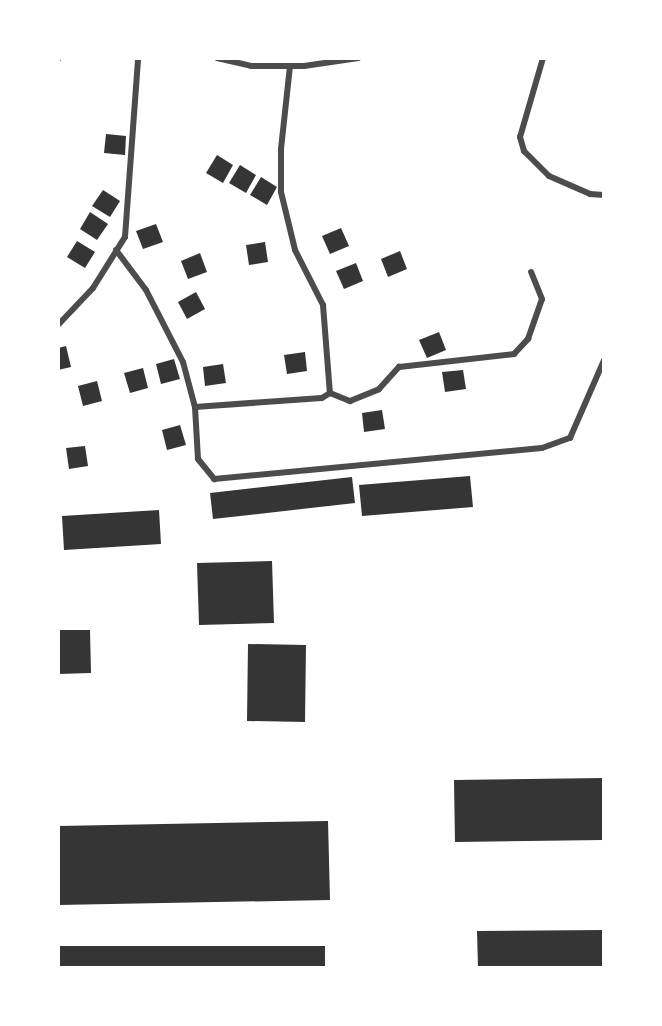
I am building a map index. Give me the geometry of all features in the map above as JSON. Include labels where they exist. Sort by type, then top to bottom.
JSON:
[{"type":"street","points":[[58,325],[93,288],[125,237],[138,58]]},
{"type":"street","points":[[217,58],[251,66],[290,66],[358,58]]},
{"type":"street","points":[[543,58],[519,137],[524,151],[549,176],[590,194],[603,195]]},
{"type":"street","points":[[290,66],[281,149],[280,192],[295,250],[322,305],[330,393]]},
{"type":"street","points":[[116,250],[146,291],[183,362],[195,407],[198,459],[214,479],[542,448],[570,438],[603,360]]},
{"type":"street","points":[[330,393],[350,401],[379,389],[399,367],[514,354],[528,339],[542,298],[531,272]]},
{"type":"street","points":[[195,407],[322,398],[330,393]]},
{"type":"building","points":[[106,134],[126,136],[125,155],[104,153]]},
{"type":"building","points":[[217,155],[233,165],[223,183],[206,173]]},
{"type":"building","points":[[240,165],[256,175],[246,193],[229,183]]},
{"type":"building","points":[[261,177],[277,187],[267,205],[250,195]]},
{"type":"building","points":[[103,190],[120,201],[110,217],[92,206]]},
{"type":"building","points":[[90,212],[108,224],[97,240],[80,229]]},
{"type":"building","points":[[156,224],[163,242],[143,249],[136,231]]},
{"type":"building","points":[[341,228],[349,246],[330,254],[322,236]]},
{"type":"building","points":[[77,241],[95,252],[85,268],[67,257]]},
{"type":"building","points":[[265,242],[268,262],[249,265],[246,245]]},
{"type":"building","points":[[400,251],[407,269],[388,277],[381,259]]},
{"type":"building","points":[[200,253],[207,272],[188,279],[181,261]]},
{"type":"building","points":[[356,263],[363,281],[344,289],[336,271]]},
{"type":"building","points":[[196,292],[205,309],[187,319],[178,302]]},
{"type":"building","points":[[439,332],[446,350],[427,358],[419,340]]},
{"type":"building","points":[[66,346],[71,367],[58,370],[58,348]]},
{"type":"building","points":[[305,352],[307,371],[287,374],[284,355]]},
{"type":"building","points":[[174,359],[180,379],[161,384],[156,364]]},
{"type":"building","points":[[223,364],[226,383],[205,386],[203,367]]},
{"type":"building","points":[[143,368],[148,388],[130,393],[124,373]]},
{"type":"building","points":[[463,370],[466,389],[445,392],[442,372]]},
{"type":"building","points":[[97,381],[102,401],[83,406],[78,386]]},
{"type":"building","points":[[382,410],[385,429],[364,432],[362,413]]},
{"type":"building","points":[[180,425],[186,445],[167,450],[162,430]]},
{"type":"building","points":[[85,446],[88,466],[69,469],[66,448]]},
{"type":"building","points":[[470,476],[473,507],[362,516],[359,485]]},
{"type":"building","points":[[352,477],[355,503],[213,519],[210,493]]},
{"type":"building","points":[[159,510],[161,544],[64,550],[62,516]]},
{"type":"building","points":[[272,561],[274,623],[199,625],[197,563]]},
{"type":"building","points":[[58,630],[90,630],[91,673],[58,674]]},
{"type":"building","points":[[248,644],[306,645],[305,722],[247,721]]},
{"type":"building","points":[[604,778],[604,840],[455,842],[454,780]]},
{"type":"building","points":[[328,821],[330,900],[58,905],[58,826]]},
{"type":"building","points":[[604,930],[604,968],[478,968],[477,931]]},
{"type":"building","points":[[58,946],[325,946],[325,968],[58,968]]}]
